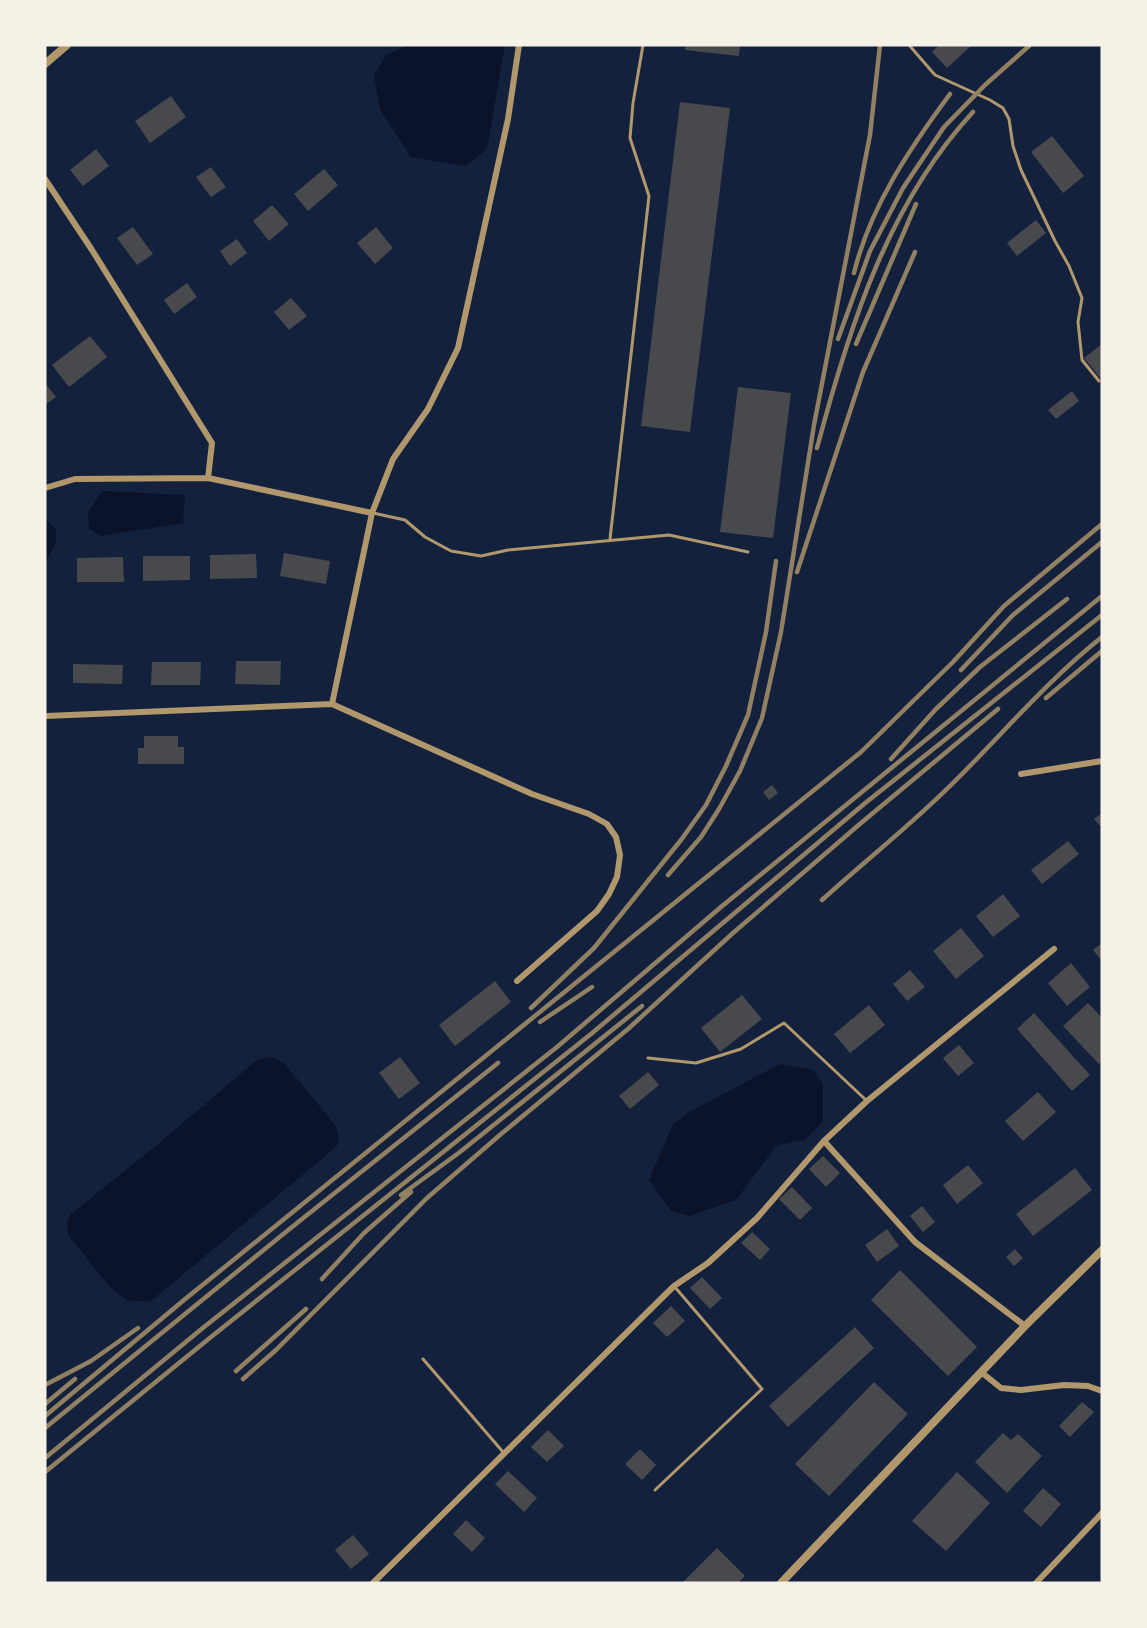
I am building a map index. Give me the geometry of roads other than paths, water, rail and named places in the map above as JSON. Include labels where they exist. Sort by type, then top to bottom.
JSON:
[{"type":"street","points":[[45,64],[67,45]]},
{"type":"street","points":[[332,704],[372,513],[393,459],[428,409],[458,348],[508,119],[519,45]]},
{"type":"street","points":[[45,179],[212,443],[208,478]]},
{"type":"street","points":[[45,488],[75,479],[208,478],[372,513]]},
{"type":"street","points":[[46,716],[332,704],[532,794],[589,814],[606,824],[616,837],[620,855],[616,877],[609,894],[597,911],[517,981]]},
{"type":"street","points":[[1021,774],[1102,761]]},
{"type":"street","points":[[373,1583],[674,1286],[708,1263],[757,1218],[824,1142],[867,1101],[1054,950]]},
{"type":"street","points":[[824,1142],[915,1242],[1025,1326]]},
{"type":"street","points":[[781,1583],[1025,1326],[1102,1250]]},
{"type":"street","points":[[981,1372],[1001,1388],[1022,1390],[1064,1385],[1088,1386],[1102,1391]]},
{"type":"street","points":[[1036,1583],[1102,1513]]},
{"type":"lane","points":[[610,539],[649,196],[630,138],[633,103],[643,45]]},
{"type":"lane","points":[[909,45],[935,75],[1003,108],[1009,119],[1013,146],[1021,170],[1082,297],[1078,322],[1082,360],[1099,381]]},
{"type":"lane","points":[[372,513],[405,520],[425,537],[451,551],[481,556],[508,550],[669,535],[748,552]]},
{"type":"lane","points":[[648,1058],[696,1064],[741,1049],[784,1023],[867,1101]]},
{"type":"lane","points":[[655,1490],[762,1389],[674,1286]]},
{"type":"lane","points":[[423,1359],[504,1454]]},
{"type":"water","points":[[408,45],[505,45],[487,149],[466,166],[411,157],[380,110],[374,75],[386,55]]},
{"type":"water","points":[[102,491],[185,495],[183,523],[101,536],[89,529],[88,512]]},
{"type":"water","points":[[45,519],[56,529],[56,543],[45,563]]},
{"type":"water","points":[[272,1057],[285,1064],[336,1126],[339,1138],[337,1146],[150,1302],[127,1300],[109,1286],[68,1235],[67,1222],[71,1214],[257,1060]]},
{"type":"water","points":[[780,1064],[812,1069],[823,1084],[823,1122],[804,1140],[777,1145],[736,1200],[689,1216],[671,1211],[649,1180],[673,1124],[689,1112]]},
{"type":"railway","points":[[668,875],[701,837],[719,809],[740,771],[762,718],[781,632],[814,425],[870,135],[880,45]]},
{"type":"railway","points":[[838,339],[870,251],[903,188],[944,127],[985,85],[1030,45]]},
{"type":"railway","points":[[854,273],[870,225],[893,179],[920,135],[950,94]]},
{"type":"railway","points":[[817,448],[858,313],[894,228],[917,187],[943,148],[973,112]]},
{"type":"railway","points":[[856,344],[916,204]]},
{"type":"railway","points":[[797,572],[863,372],[915,252]]},
{"type":"railway","points":[[45,1416],[184,1300],[861,752],[953,662],[1004,606],[1102,524]]},
{"type":"railway","points":[[961,670],[1013,615],[1102,542]]},
{"type":"railway","points":[[531,1008],[594,948],[681,840],[706,805],[748,715],[766,632],[776,561]]},
{"type":"railway","points":[[45,1458],[204,1327],[557,1047],[721,907],[1102,596]]},
{"type":"railway","points":[[891,759],[935,710],[980,667],[1067,599]]},
{"type":"railway","points":[[45,1472],[591,1034],[864,804],[1102,615]]},
{"type":"railway","points":[[822,900],[942,794],[1046,687],[1102,637]]},
{"type":"railway","points":[[1046,698],[1102,651]]},
{"type":"railway","points":[[243,1379],[276,1350],[427,1198],[628,1029],[733,933],[861,823],[998,709]]},
{"type":"railway","points":[[540,1022],[592,987]]},
{"type":"railway","points":[[401,1195],[460,1152],[642,1006]]},
{"type":"railway","points":[[45,1428],[498,1063]]},
{"type":"railway","points":[[322,1279],[364,1233],[411,1192]]},
{"type":"railway","points":[[236,1371],[306,1309]]},
{"type":"railway","points":[[45,1385],[91,1361],[138,1328]]},
{"type":"railway","points":[[45,1404],[75,1379]]}]
